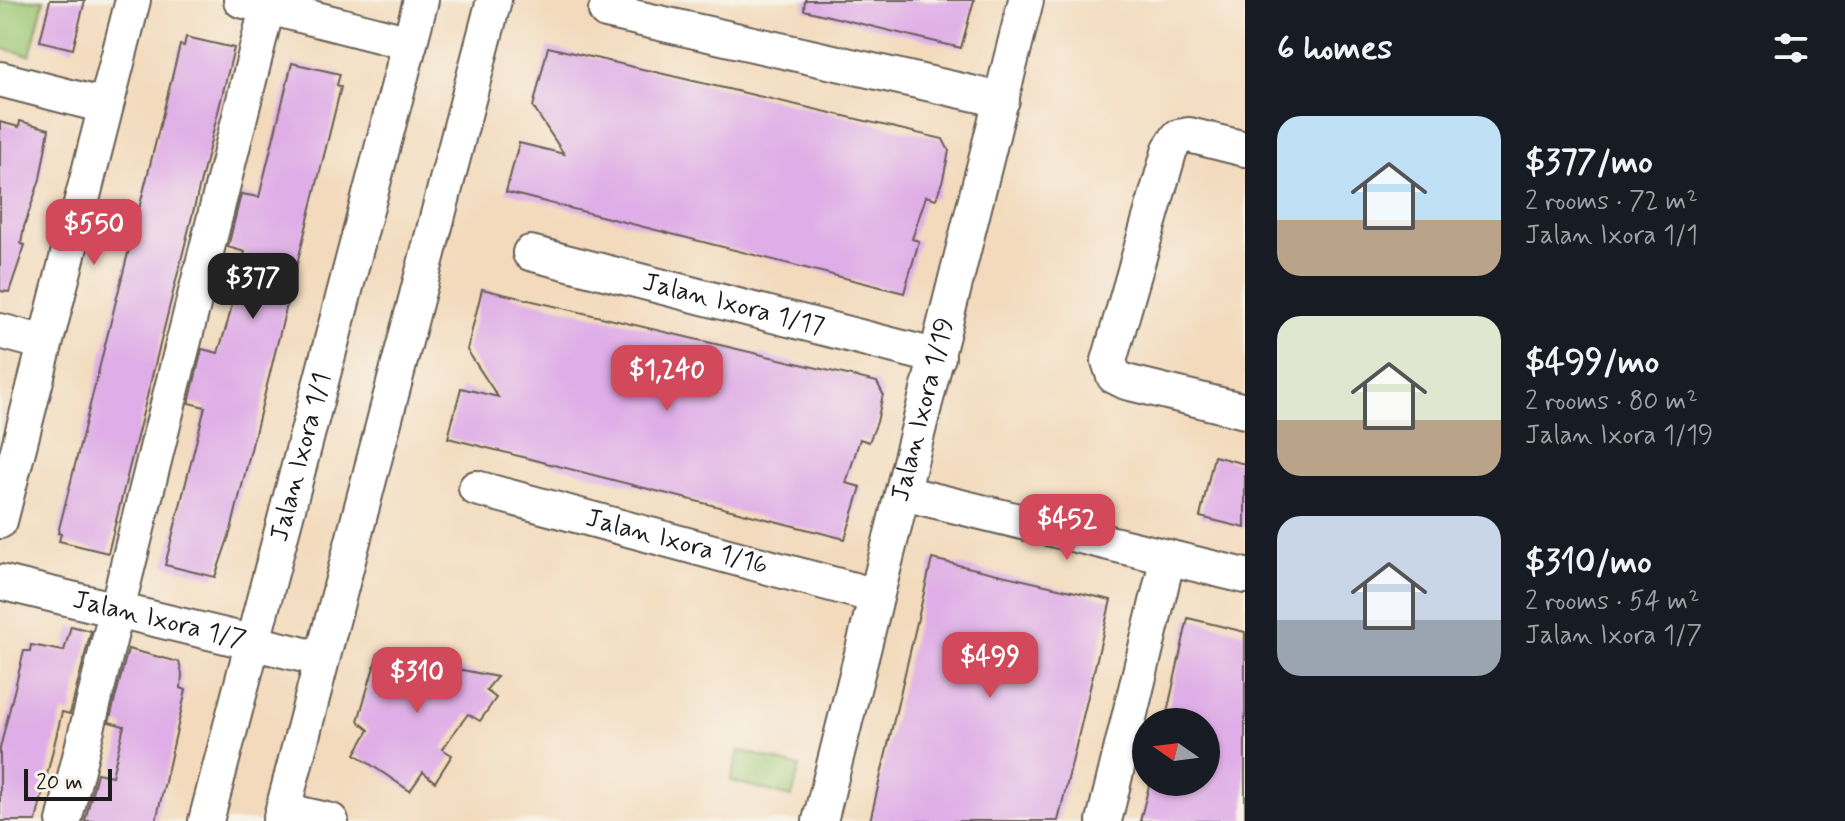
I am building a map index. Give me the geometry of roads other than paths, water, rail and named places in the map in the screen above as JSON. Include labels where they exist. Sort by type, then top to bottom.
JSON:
[{"type":"street","points":[[0,521],[133,0]]},
{"type":"street","name":"Jalan Ixora 1/1","points":[[206,821],[256,643],[421,0]]},
{"type":"street","points":[[331,821],[281,815],[494,0]]},
{"type":"street","name":"Jalan Ixora 1/19","points":[[820,821],[1026,0]]},
{"type":"street","points":[[64,821],[118,610],[259,2],[410,43]]},
{"type":"street","points":[[606,11],[1002,100]]},
{"type":"street","points":[[0,79],[105,106]]},
{"type":"street","points":[[1245,149],[1189,135],[1178,137],[1170,149],[1109,361],[1114,376],[1126,382],[1245,411]]},
{"type":"street","name":"Jalan Ixora 1/17","points":[[530,253],[938,357]]},
{"type":"street","points":[[0,331],[45,343]]},
{"type":"street","name":"Jalan Ixora 1/16","points":[[476,488],[876,596]]},
{"type":"street","points":[[903,493],[1245,576]]},
{"type":"street","points":[[1104,821],[1168,557]]},
{"type":"street","name":"Jalan Ixora 1/7","points":[[0,582],[321,659]]}]
